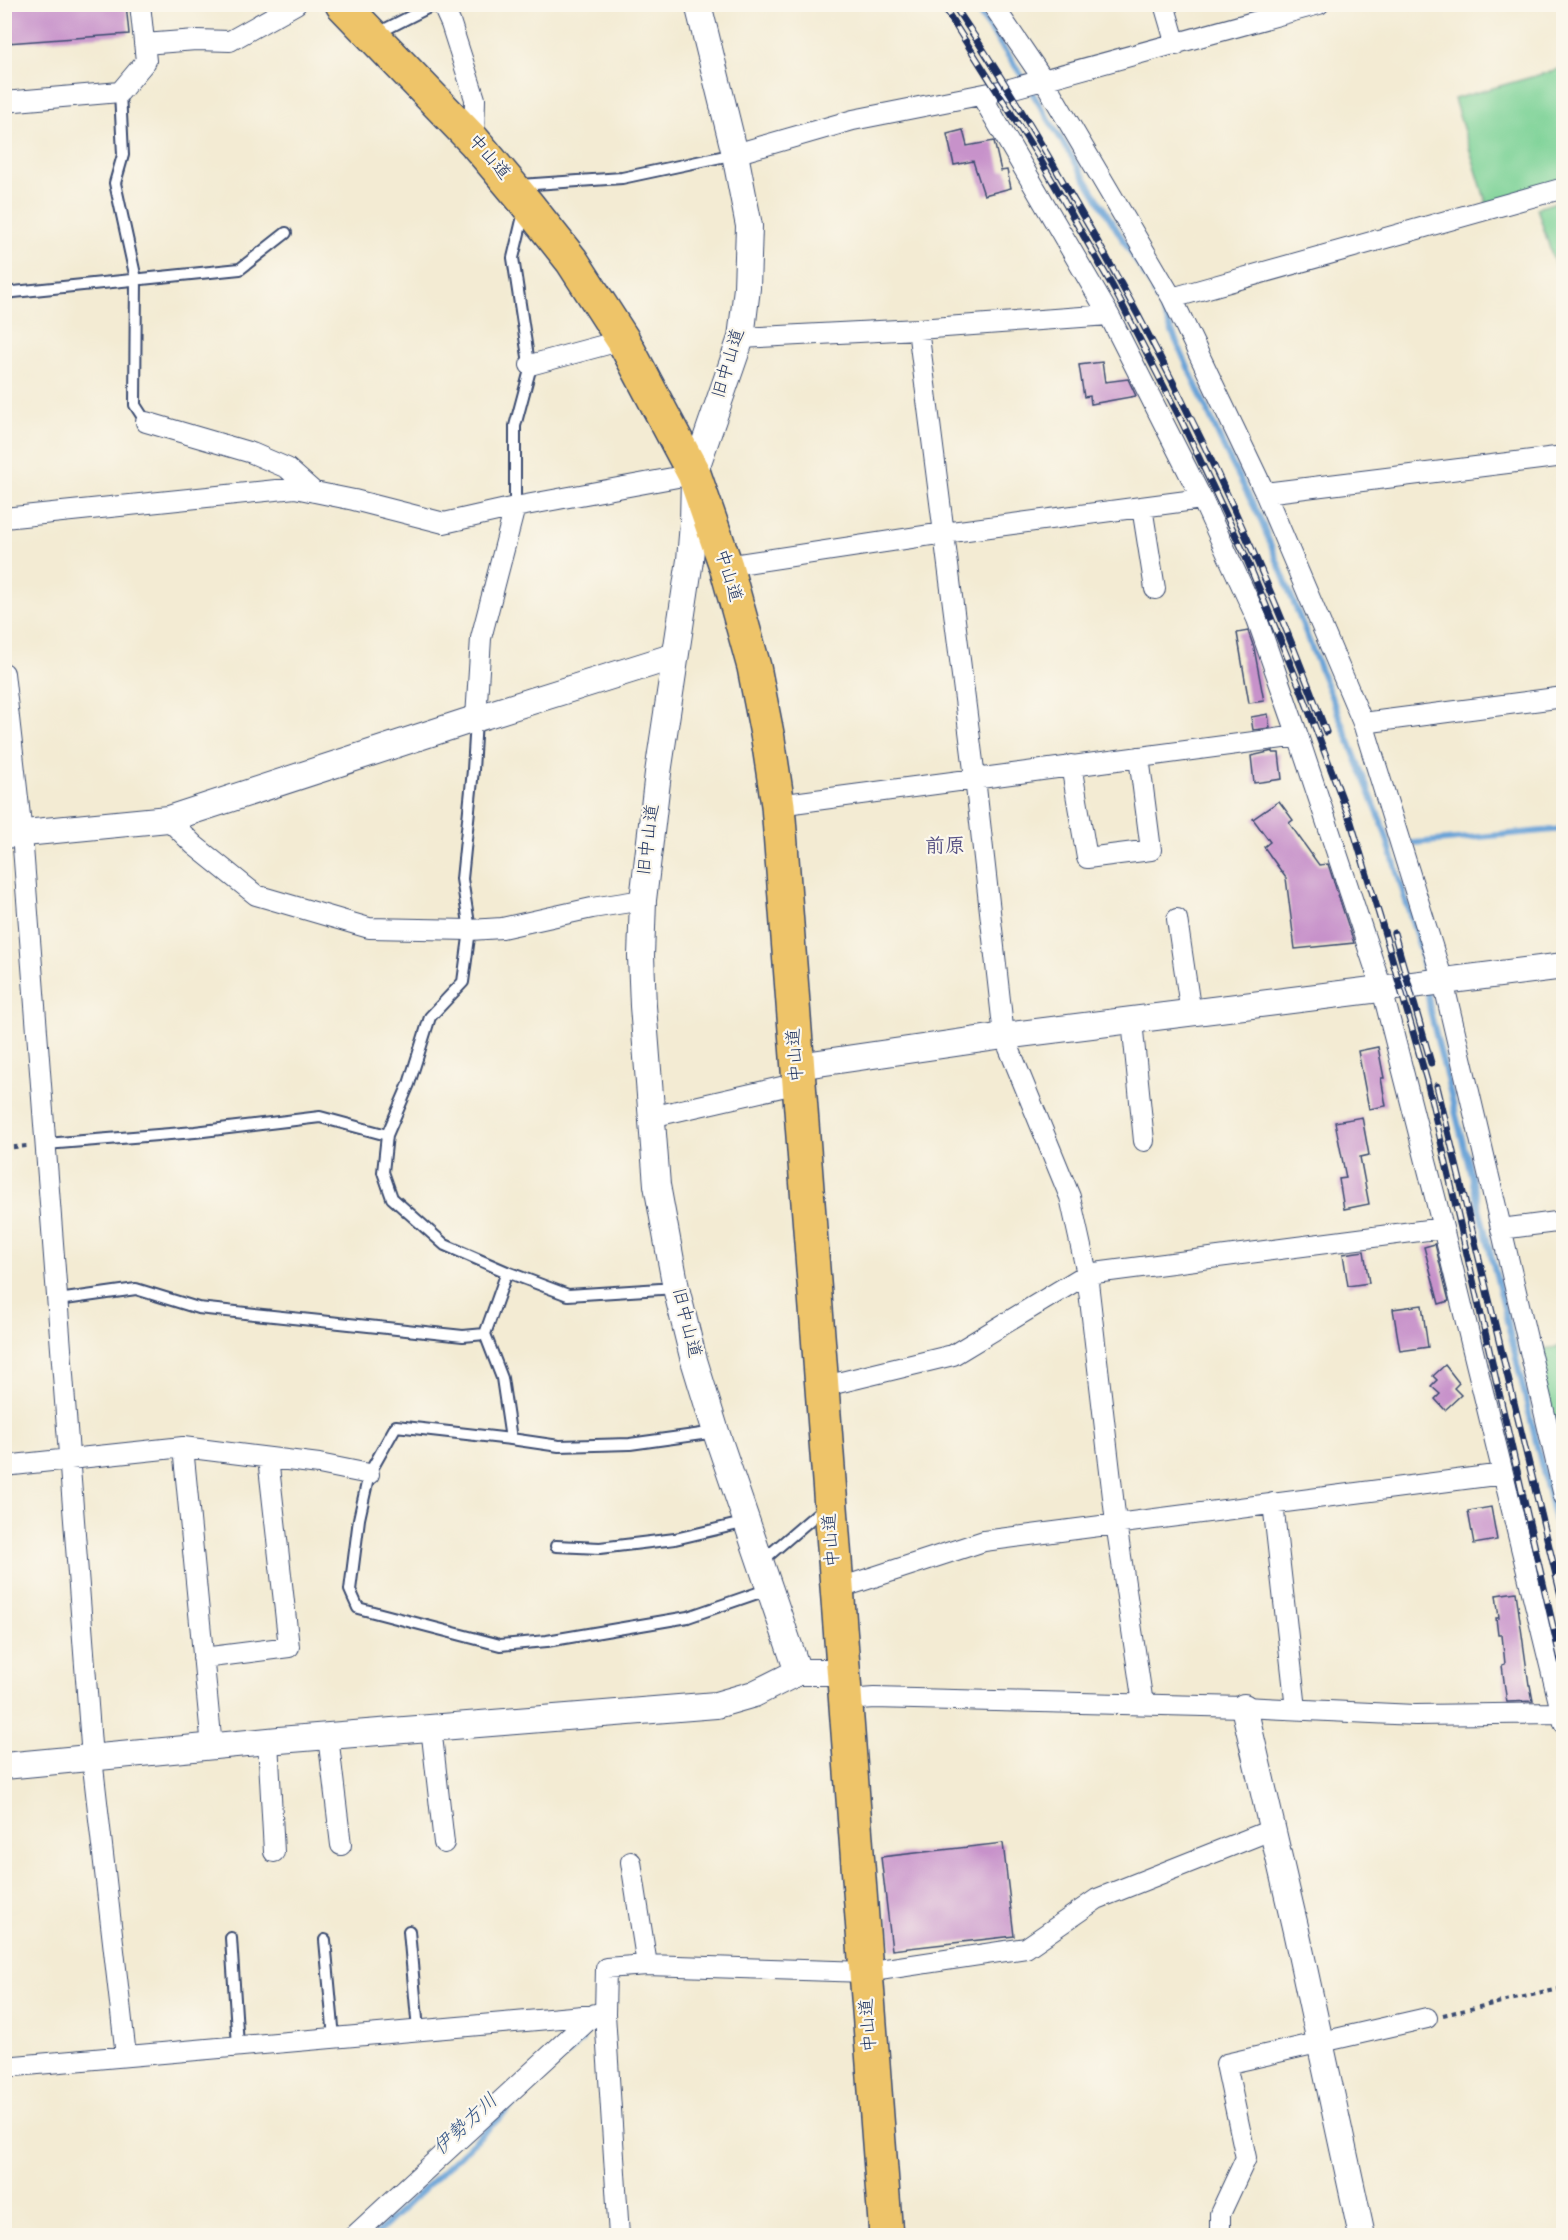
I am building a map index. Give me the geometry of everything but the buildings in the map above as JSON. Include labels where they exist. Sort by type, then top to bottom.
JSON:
[{"type":"highway","name":"中山道","points":[[342,4],[474,141],[519,194],[572,261],[623,340],[694,474],[726,566],[754,667],[778,805],[886,2235]]},
{"type":"street","points":[[4,102],[120,92],[146,60],[140,4]]},
{"type":"street","points":[[144,44],[196,40],[230,41],[296,4]]},
{"type":"street","points":[[442,4],[451,24],[475,99],[474,141]]},
{"type":"street","name":"旧中山道","points":[[698,4],[735,154],[749,226],[747,288],[741,338],[694,474],[690,560],[658,773],[643,900],[641,956],[657,1185],[676,1288],[693,1357],[716,1432],[798,1672]]},
{"type":"street","points":[[992,4],[1043,79],[1172,298],[1264,493],[1363,723],[1443,981],[1563,1496]]},
{"type":"street","points":[[1164,4],[1176,45]]},
{"type":"street","points":[[735,154],[853,120],[981,95],[1176,45],[1319,4]]},
{"type":"street","points":[[4,1766],[431,1727],[717,1705],[754,1694],[798,1672],[845,1686],[874,1698],[1143,1704],[1415,1715],[1562,1718],[1443,1228],[1382,989],[1257,619],[1202,499],[1109,315],[981,95]]},
{"type":"street","points":[[1172,298],[1563,188]]},
{"type":"street","points":[[741,338],[918,329],[1109,315]]},
{"type":"street","points":[[918,329],[975,778],[1004,1036],[1070,1197],[1087,1274],[1116,1523],[1143,1704]]},
{"type":"street","points":[[530,365],[623,340]]},
{"type":"street","points":[[146,422],[252,453],[287,468],[314,492]]},
{"type":"street","points":[[1264,493],[1563,456]]},
{"type":"street","points":[[4,519],[295,488],[354,500],[444,524],[515,507],[694,474]]},
{"type":"street","points":[[726,566],[944,533],[1202,499]]},
{"type":"street","points":[[476,718],[481,638],[515,507]]},
{"type":"street","points":[[1142,507],[1155,589]]},
{"type":"street","points":[[14,835],[168,819],[476,718],[675,656]]},
{"type":"street","points":[[4,673],[14,835],[46,1144],[92,1758],[126,2056]]},
{"type":"street","points":[[1363,723],[1563,697]]},
{"type":"street","points":[[778,805],[1298,736]]},
{"type":"street","points":[[1071,765],[1087,858],[1152,849],[1139,757]]},
{"type":"street","points":[[168,819],[194,845],[256,895],[369,928],[470,930],[502,928],[592,908],[643,900]]},
{"type":"street","points":[[1177,919],[1191,1014]]},
{"type":"street","points":[[651,1118],[798,1074],[1004,1036],[1563,966]]},
{"type":"street","points":[[1132,1021],[1143,1141]]},
{"type":"street","points":[[1501,1229],[1563,1221]]},
{"type":"street","points":[[821,1387],[953,1355],[1087,1274],[1443,1228]]},
{"type":"street","points":[[183,1447],[212,1747]]},
{"type":"street","points":[[4,1466],[183,1447],[319,1464],[369,1474]]},
{"type":"street","points":[[203,1658],[289,1647],[268,1458]]},
{"type":"street","points":[[837,1589],[984,1541],[1503,1474]]},
{"type":"street","points":[[1273,1503],[1296,1709]]},
{"type":"street","points":[[1244,1707],[1362,2235]]},
{"type":"street","points":[[431,1727],[444,1843]]},
{"type":"street","points":[[328,1736],[341,1845]]},
{"type":"street","points":[[268,1741],[274,1852]]},
{"type":"street","points":[[619,2235],[600,2014],[606,1968],[647,1965],[866,1972],[1026,1948],[1097,1899],[1271,1830]]},
{"type":"street","points":[[631,1862],[647,1965]]},
{"type":"street","points":[[4,2067],[600,2014]]},
{"type":"street","points":[[354,2235],[600,2014]]},
{"type":"street","points":[[1220,2235],[1220,2214],[1246,2158],[1226,2064],[1427,2018]]},
{"type":"lane","points":[[372,36],[435,4]]},
{"type":"lane","points":[[120,92],[123,155],[115,183],[136,279],[135,405],[146,422]]},
{"type":"lane","points":[[515,507],[515,426],[530,370],[513,258],[519,194],[622,178],[735,154]]},
{"type":"lane","points":[[4,293],[240,269],[286,233]]},
{"type":"lane","points":[[476,718],[462,879],[470,930],[463,982],[430,1017],[409,1084],[387,1135],[383,1172],[392,1198],[445,1245],[568,1295],[676,1288]]},
{"type":"lane","points":[[46,1144],[195,1132],[320,1117],[387,1135]]},
{"type":"lane","points":[[507,1272],[485,1334],[502,1378],[511,1439]]},
{"type":"lane","points":[[58,1300],[136,1289],[198,1308],[464,1336],[485,1334]]},
{"type":"lane","points":[[716,1432],[630,1444],[559,1446],[396,1426],[369,1474],[359,1519],[350,1590],[358,1608],[500,1645],[547,1641],[688,1617],[771,1589]]},
{"type":"lane","points":[[761,1562],[830,1501]]},
{"type":"lane","points":[[556,1546],[600,1548],[675,1539],[748,1521]]},
{"type":"lane","points":[[409,1931],[418,2030]]},
{"type":"lane","points":[[231,1938],[238,2046]]},
{"type":"lane","points":[[325,1940],[334,2038]]},
{"type":"path","points":[[1427,2018],[1563,1988]]},
{"type":"green space","points":[[1563,68],[1563,184],[1487,205],[1454,99]]},
{"type":"green space","points":[[1564,200],[1563,290],[1537,208]]},
{"type":"green space","points":[[1563,1346],[1563,1466],[1529,1351]]},
{"type":"waterway","points":[[973,4],[1022,76]]},
{"type":"waterway","points":[[1031,91],[1151,285],[1226,452],[1260,518],[1384,829],[1421,951],[1425,978]]},
{"type":"waterway","points":[[1404,844],[1564,829]]},
{"type":"waterway","points":[[1427,988],[1430,1011],[1564,1559]]},
{"type":"waterway","name":"伊勢方川","points":[[374,2236],[582,2040]]},
{"type":"railway","points":[[942,4],[1041,161],[1114,289],[1182,422],[1245,555],[1301,690],[1351,822],[1427,1081],[1564,1674]]},
{"type":"railway","points":[[953,4],[1000,75],[1058,172],[1109,261],[1178,392],[1242,526],[1326,732]]},
{"type":"railway","points":[[1394,933],[1431,1063]]},
{"type":"railway","points":[[1437,1086],[1564,1608]]},
{"type":"district","name":"前原","points":[[945,848]]}]
